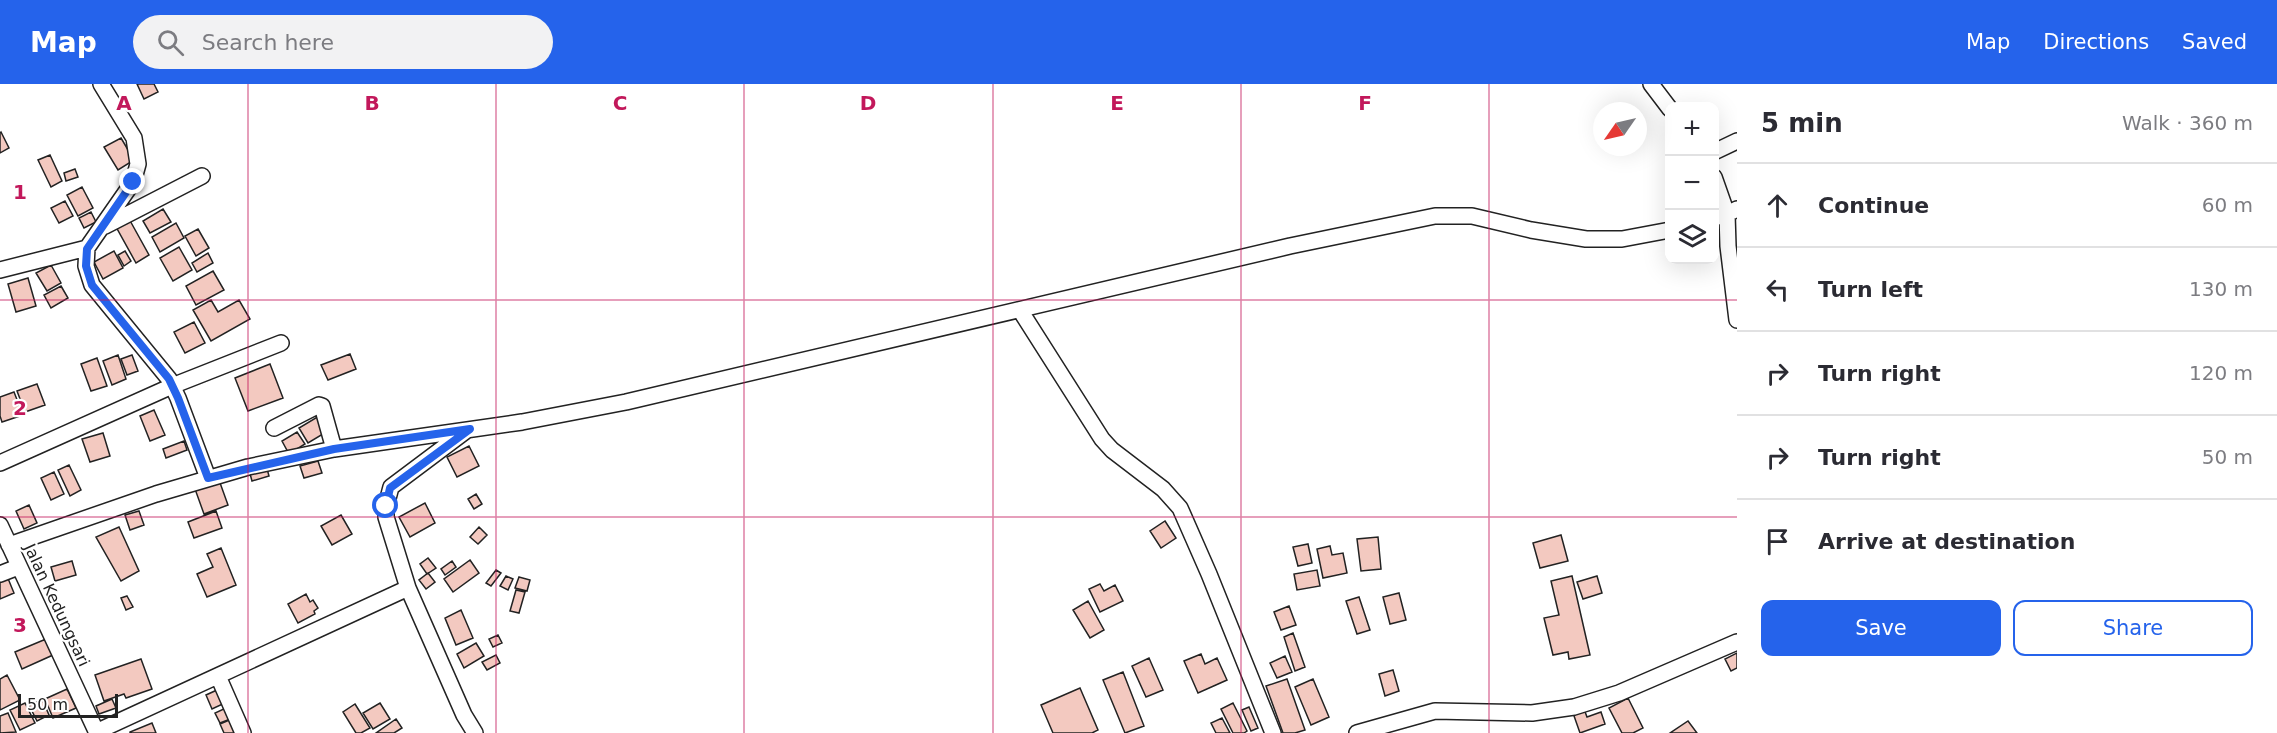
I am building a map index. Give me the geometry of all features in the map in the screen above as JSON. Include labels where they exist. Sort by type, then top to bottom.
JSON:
[{"type":"street","points":[[101,84],[134,138],[138,164],[133,182],[87,249],[86,266],[92,285],[172,386],[208,478]]},
{"type":"street","points":[[1651,84],[1665,102]]},
{"type":"street","points":[[1719,150],[1737,141]]},
{"type":"street","points":[[102,228],[202,176]]},
{"type":"street","points":[[1719,192],[1726,214],[1737,320]]},
{"type":"street","points":[[9,545],[208,478],[334,449],[522,422],[626,402],[1290,246],[1435,216],[1472,216],[1531,230],[1586,239],[1622,239],[1665,231]]},
{"type":"street","points":[[0,270],[87,249]]},
{"type":"street","points":[[1020,310],[1102,439],[1112,450],[1163,489],[1180,508],[1273,733]]},
{"type":"street","points":[[0,463],[172,386],[281,343]]},
{"type":"street","points":[[274,428],[319,405],[322,406],[334,449]]},
{"type":"street","points":[[470,429],[390,488],[386,517],[408,588],[464,715],[475,733]]},
{"type":"street","name":"Jalan Kedungsari","points":[[0,525],[96,733]]},
{"type":"street","points":[[0,574],[18,567]]},
{"type":"street","points":[[96,733],[408,588]]},
{"type":"street","points":[[1357,733],[1435,711],[1532,713],[1574,707],[1619,693],[1737,642]]},
{"type":"street","points":[[218,676],[243,733]]},
{"type":"building","points":[[137,84],[154,84],[158,92],[144,99]]},
{"type":"building","points":[[0,133],[9,148],[0,153]]},
{"type":"building","points":[[121,138],[134,160],[118,170],[104,147]]},
{"type":"building","points":[[50,155],[62,181],[51,187],[38,160]]},
{"type":"building","points":[[75,169],[78,177],[66,181],[64,173]]},
{"type":"building","points":[[82,187],[93,208],[78,216],[67,195]]},
{"type":"building","points":[[65,201],[73,216],[59,223],[51,208]]},
{"type":"building","points":[[163,209],[171,222],[150,233],[143,221]]},
{"type":"building","points":[[91,212],[96,222],[84,228],[79,218]]},
{"type":"building","points":[[128,217],[149,255],[136,263],[115,225]]},
{"type":"building","points":[[176,223],[184,238],[160,252],[152,237]]},
{"type":"building","points":[[198,229],[209,248],[196,256],[185,236]]},
{"type":"building","points":[[179,247],[192,270],[173,281],[160,258]]},
{"type":"building","points":[[114,251],[123,268],[103,279],[94,262]]},
{"type":"building","points":[[125,251],[131,261],[124,266],[118,255]]},
{"type":"building","points":[[208,253],[213,263],[197,272],[192,263]]},
{"type":"building","points":[[51,265],[61,283],[47,291],[36,273]]},
{"type":"building","points":[[213,271],[224,290],[196,305],[186,286]]},
{"type":"building","points":[[28,278],[36,306],[16,312],[8,284]]},
{"type":"building","points":[[61,286],[68,298],[51,308],[44,295]]},
{"type":"building","points":[[211,300],[218,312],[239,300],[250,319],[211,341],[193,310]]},
{"type":"building","points":[[194,322],[205,343],[185,353],[174,332]]},
{"type":"building","points":[[350,354],[356,369],[328,380],[321,365]]},
{"type":"building","points":[[118,355],[126,379],[112,385],[103,361]]},
{"type":"building","points":[[132,355],[138,371],[127,375],[121,359]]},
{"type":"building","points":[[97,358],[107,386],[91,391],[81,364]]},
{"type":"building","points":[[270,364],[283,398],[248,411],[235,378]]},
{"type":"building","points":[[37,384],[45,405],[25,412],[17,391]]},
{"type":"building","points":[[14,392],[23,415],[2,422],[0,397]]},
{"type":"building","points":[[154,410],[165,435],[150,441],[140,416]]},
{"type":"building","points":[[319,416],[328,431],[308,443],[299,428]]},
{"type":"building","points":[[297,432],[305,444],[289,454],[282,441]]},
{"type":"building","points":[[103,433],[110,456],[90,462],[82,439]]},
{"type":"building","points":[[184,441],[187,450],[166,458],[163,449]]},
{"type":"building","points":[[469,446],[479,466],[457,477],[447,457]]},
{"type":"building","points":[[318,461],[322,473],[304,478],[300,466]]},
{"type":"building","points":[[69,465],[81,490],[70,496],[58,470]]},
{"type":"building","points":[[266,465],[269,476],[252,481],[249,470]]},
{"type":"building","points":[[54,472],[64,494],[51,500],[41,478]]},
{"type":"building","points":[[219,480],[228,505],[204,514],[195,489]]},
{"type":"building","points":[[476,494],[482,504],[474,509],[468,499]]},
{"type":"building","points":[[425,503],[435,523],[410,537],[399,517]]},
{"type":"building","points":[[29,505],[37,523],[24,529],[16,511]]},
{"type":"building","points":[[139,511],[144,525],[130,530],[125,515]]},
{"type":"building","points":[[216,511],[222,528],[194,538],[188,522]]},
{"type":"building","points":[[341,515],[352,534],[332,545],[321,526]]},
{"type":"building","points":[[1165,521],[1176,538],[1161,548],[1150,531]]},
{"type":"building","points":[[119,527],[139,571],[121,581],[96,537]]},
{"type":"building","points":[[479,527],[487,535],[478,544],[470,537]]},
{"type":"building","points":[[1561,535],[1568,561],[1540,568],[1533,543]]},
{"type":"building","points":[[1378,537],[1381,569],[1361,571],[1357,539]]},
{"type":"building","points":[[1308,544],[1312,563],[1298,566],[1293,547]]},
{"type":"building","points":[[1330,546],[1332,555],[1343,553],[1347,573],[1323,578],[1317,549]]},
{"type":"building","points":[[221,548],[236,585],[207,597],[197,574],[213,567],[207,554]]},
{"type":"building","points":[[428,558],[436,568],[427,574],[420,564]]},
{"type":"building","points":[[470,560],[479,573],[453,592],[444,579]]},
{"type":"building","points":[[72,561],[76,575],[55,581],[51,567]]},
{"type":"building","points":[[452,561],[456,567],[445,575],[441,569]]},
{"type":"building","points":[[496,570],[501,573],[491,586],[486,583]]},
{"type":"building","points":[[1317,570],[1320,586],[1297,590],[1294,574]]},
{"type":"building","points":[[428,573],[435,582],[426,589],[419,580]]},
{"type":"building","points":[[7,576],[14,593],[0,599],[0,579]]},
{"type":"building","points":[[506,576],[513,579],[508,590],[500,586]]},
{"type":"building","points":[[1572,576],[1590,655],[1569,659],[1568,652],[1553,655],[1544,618],[1559,615],[1551,581]]},
{"type":"building","points":[[1597,576],[1602,593],[1583,599],[1577,582]]},
{"type":"building","points":[[519,577],[530,580],[527,591],[515,588]]},
{"type":"building","points":[[1100,584],[1104,591],[1115,585],[1123,601],[1100,612],[1089,589]]},
{"type":"building","points":[[516,590],[525,592],[519,613],[510,611]]},
{"type":"building","points":[[1399,593],[1406,620],[1390,624],[1383,597]]},
{"type":"building","points":[[306,594],[310,602],[313,600],[318,608],[314,611],[315,614],[298,623],[288,604]]},
{"type":"building","points":[[127,596],[133,607],[126,610],[121,598]]},
{"type":"building","points":[[1359,597],[1370,630],[1357,634],[1346,601]]},
{"type":"building","points":[[1088,601],[1104,630],[1090,638],[1073,610]]},
{"type":"building","points":[[1289,606],[1296,625],[1281,630],[1274,612]]},
{"type":"building","points":[[461,610],[473,638],[456,645],[445,618]]},
{"type":"building","points":[[1293,633],[1305,667],[1295,671],[1284,637]]},
{"type":"building","points":[[498,635],[502,643],[493,647],[489,639]]},
{"type":"building","points":[[46,639],[53,655],[22,669],[15,652]]},
{"type":"building","points":[[476,643],[484,656],[464,668],[457,654]]},
{"type":"building","points":[[1737,653],[1737,668],[1731,671],[1725,659]]},
{"type":"building","points":[[1201,654],[1205,664],[1217,658],[1227,680],[1198,693],[1184,661]]},
{"type":"building","points":[[496,655],[500,663],[487,670],[482,662]]},
{"type":"building","points":[[1285,656],[1292,672],[1277,678],[1270,663]]},
{"type":"building","points":[[1149,658],[1163,690],[1146,697],[1132,666]]},
{"type":"building","points":[[141,659],[152,689],[126,698],[124,694],[104,701],[95,675]]},
{"type":"building","points":[[1393,670],[1399,691],[1385,696],[1379,674]]},
{"type":"building","points":[[1123,672],[1144,726],[1125,733],[1103,680]]},
{"type":"building","points":[[7,675],[20,700],[0,710],[0,679]]},
{"type":"building","points":[[1287,679],[1305,730],[1295,733],[1283,733],[1266,686]]},
{"type":"building","points":[[1313,679],[1329,717],[1311,725],[1295,687]]},
{"type":"building","points":[[1080,688],[1098,730],[1092,733],[1053,733],[1041,705]]},
{"type":"building","points":[[67,689],[76,708],[53,718],[45,699]]},
{"type":"building","points":[[217,690],[227,702],[212,709],[206,695]]},
{"type":"building","points":[[1628,698],[1643,728],[1633,733],[1622,733],[1609,708]]},
{"type":"building","points":[[42,699],[49,715],[37,721],[29,705]]},
{"type":"building","points":[[112,699],[116,708],[99,714],[96,706]]},
{"type":"building","points":[[25,703],[35,723],[20,730],[10,710]]},
{"type":"building","points":[[380,703],[390,719],[373,729],[363,713]]},
{"type":"building","points":[[1233,703],[1247,731],[1244,733],[1233,733],[1221,709]]},
{"type":"building","points":[[355,704],[370,728],[361,733],[356,733],[343,712]]},
{"type":"building","points":[[228,707],[233,718],[220,723],[215,713]]},
{"type":"building","points":[[1249,707],[1258,728],[1251,731],[1242,710]]},
{"type":"building","points":[[1584,709],[1587,717],[1601,712],[1605,724],[1580,733],[1573,713]]},
{"type":"building","points":[[8,713],[16,732],[0,733],[0,716]]},
{"type":"building","points":[[234,718],[240,733],[224,733],[220,724]]},
{"type":"building","points":[[1222,718],[1230,733],[1216,733],[1211,723]]},
{"type":"building","points":[[396,719],[402,728],[394,733],[376,733]]},
{"type":"building","points":[[1688,721],[1697,733],[1670,733]]},
{"type":"building","points":[[152,723],[156,733],[130,733],[130,732]]},
{"type":"route","points":[[133,182],[87,249],[86,266],[92,285],[169,379],[208,478],[334,449],[470,429],[390,488],[386,506]]}]
